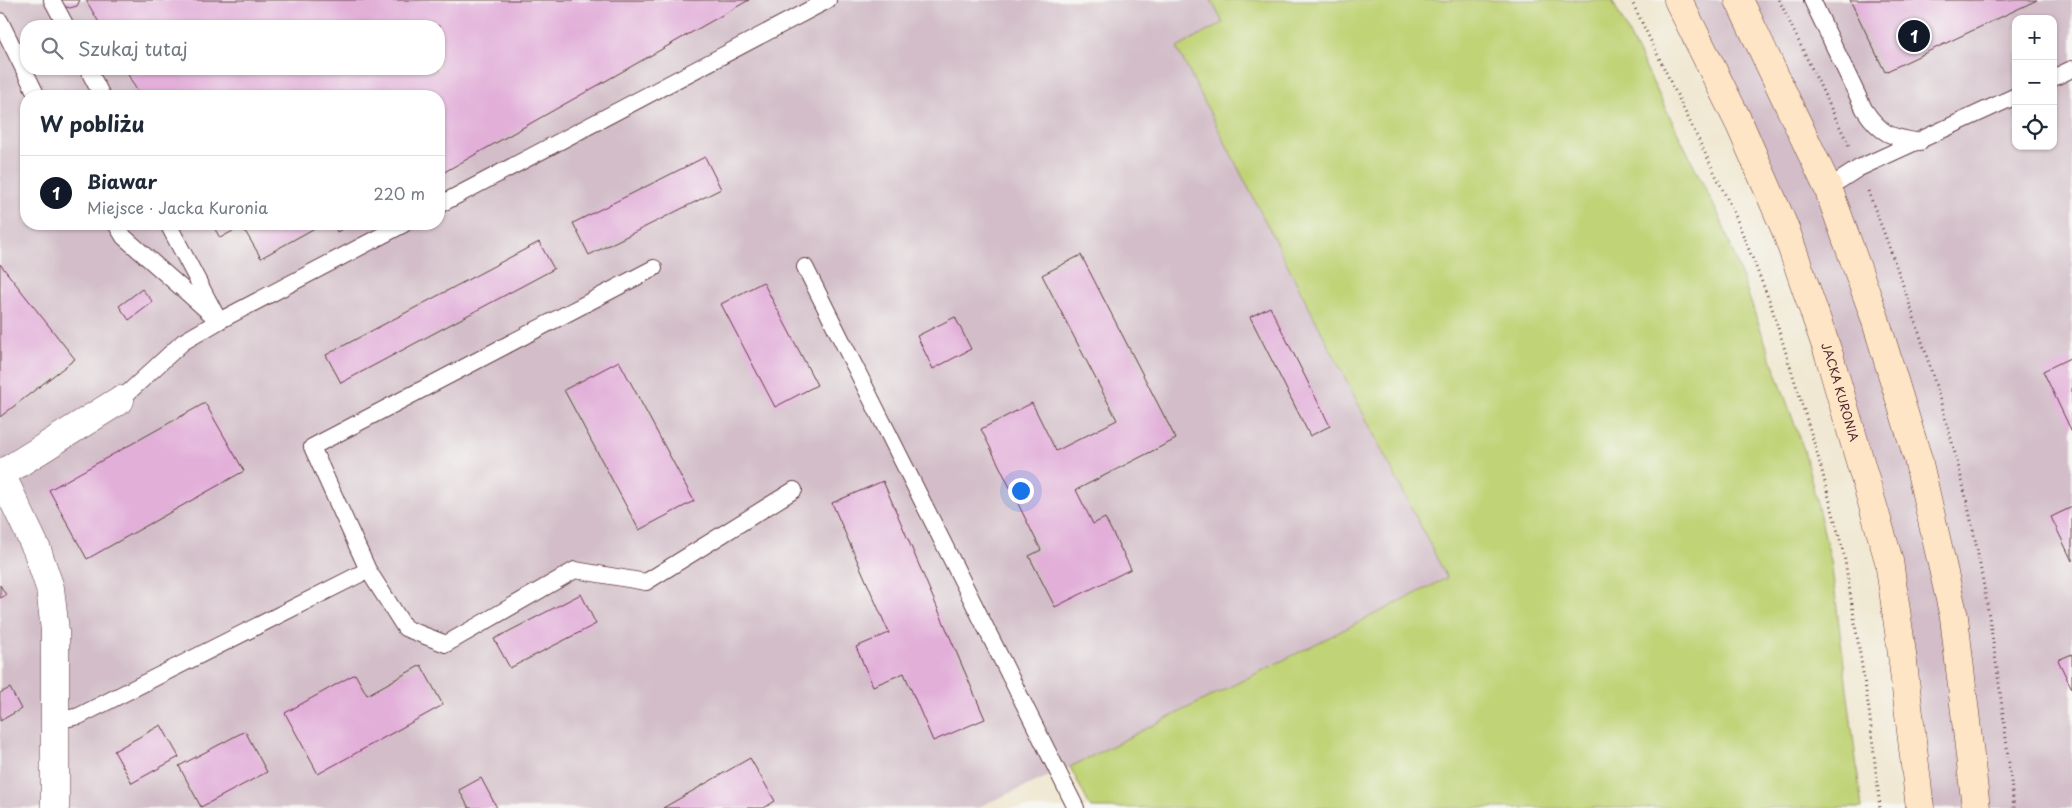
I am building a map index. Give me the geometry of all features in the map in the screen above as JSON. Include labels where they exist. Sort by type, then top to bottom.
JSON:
[{"type":"main road","name":"JACKA KURONIA","points":[[1678,0],[1740,125],[1786,231],[1832,364],[1889,562],[1920,808]]},
{"type":"main road","points":[[1739,0],[1828,188],[1874,315],[1918,459],[1954,617],[1976,808]]},
{"type":"street","points":[[55,808],[55,631],[50,588],[37,550],[0,475],[120,400]]},
{"type":"lane","points":[[52,0],[63,20]]},
{"type":"lane","points":[[445,202],[828,0]]},
{"type":"lane","points":[[1812,0],[1864,109],[1874,124],[1893,138],[1920,142]]},
{"type":"lane","points":[[0,21],[20,62]]},
{"type":"lane","points":[[2057,76],[2072,69]]},
{"type":"lane","points":[[27,75],[34,90]]},
{"type":"lane","points":[[91,75],[99,90]]},
{"type":"lane","points":[[1828,188],[1859,168],[1920,142],[2012,98]]},
{"type":"lane","points":[[120,230],[124,237],[218,321]]},
{"type":"lane","points":[[171,230],[218,321]]},
{"type":"lane","points":[[120,400],[183,342],[218,321],[392,230]]},
{"type":"lane","points":[[804,266],[1076,808]]},
{"type":"lane","points":[[654,268],[312,447],[368,570],[405,628],[446,644],[575,570],[646,582],[794,490]]},
{"type":"lane","points":[[56,721],[79,716],[368,570]]},
{"type":"path","points":[[1631,0],[1735,215],[1770,302],[1814,442],[1844,555],[1869,710],[1880,808]]},
{"type":"shaded area","points":[[0,0],[1211,0],[1223,23],[1177,48],[1447,578],[1070,767],[976,808],[0,808]]},
{"type":"shaded area","points":[[1685,0],[2072,0],[2072,808],[1926,808],[1869,473]]},
{"type":"green space","points":[[1211,0],[1612,0],[1722,222],[1804,450],[1831,561],[1862,808],[1091,808],[1070,767],[1447,578],[1177,48],[1223,23]]},
{"type":"building","points":[[60,0],[80,0],[77,6],[70,8],[63,6]]},
{"type":"building","points":[[86,0],[749,0],[445,172],[445,90],[137,90],[128,75],[445,75],[445,20],[98,20]]},
{"type":"building","points":[[1850,0],[2037,0],[1885,72]]},
{"type":"building","points":[[705,157],[721,189],[589,255],[573,223]]},
{"type":"building","points":[[215,230],[235,230],[220,238]]},
{"type":"building","points":[[244,230],[311,230],[261,258]]},
{"type":"building","points":[[539,242],[554,269],[341,383],[326,355]]},
{"type":"building","points":[[1081,255],[1176,439],[1076,490],[1093,524],[1105,518],[1131,569],[1055,607],[1029,556],[1041,550],[981,429],[1032,403],[1056,451],[1117,420],[1042,275]]},
{"type":"building","points":[[0,264],[75,359],[0,417]]},
{"type":"building","points":[[763,282],[817,385],[775,407],[721,304]]},
{"type":"building","points":[[142,289],[153,302],[129,320],[119,306]]},
{"type":"building","points":[[1270,307],[1330,426],[1310,436],[1250,317]]},
{"type":"building","points":[[955,317],[971,349],[933,369],[917,336]]},
{"type":"building","points":[[2072,357],[2072,432],[2043,371]]},
{"type":"building","points":[[619,361],[694,501],[639,530],[564,390]]},
{"type":"building","points":[[205,403],[244,471],[87,559],[49,490]]},
{"type":"building","points":[[883,481],[985,719],[933,741],[904,673],[873,686],[856,647],[889,633],[832,503]]},
{"type":"building","points":[[2072,507],[2072,561],[2051,517]]},
{"type":"building","points":[[0,585],[6,595],[0,598]]},
{"type":"building","points":[[581,594],[596,624],[510,668],[494,639]]},
{"type":"building","points":[[2072,654],[2072,689],[2058,660]]},
{"type":"building","points":[[421,665],[443,705],[318,774],[285,713],[355,674],[367,695]]},
{"type":"building","points":[[10,688],[21,709],[0,721],[0,693]]},
{"type":"building","points":[[161,725],[179,757],[132,783],[114,751]]},
{"type":"building","points":[[245,731],[267,772],[201,807],[179,766]]},
{"type":"building","points":[[750,758],[775,801],[764,808],[663,808]]},
{"type":"building","points":[[481,778],[497,808],[469,808],[459,790]]},
{"type":"place","name":"Biawar","points":[[1914,36]]}]
